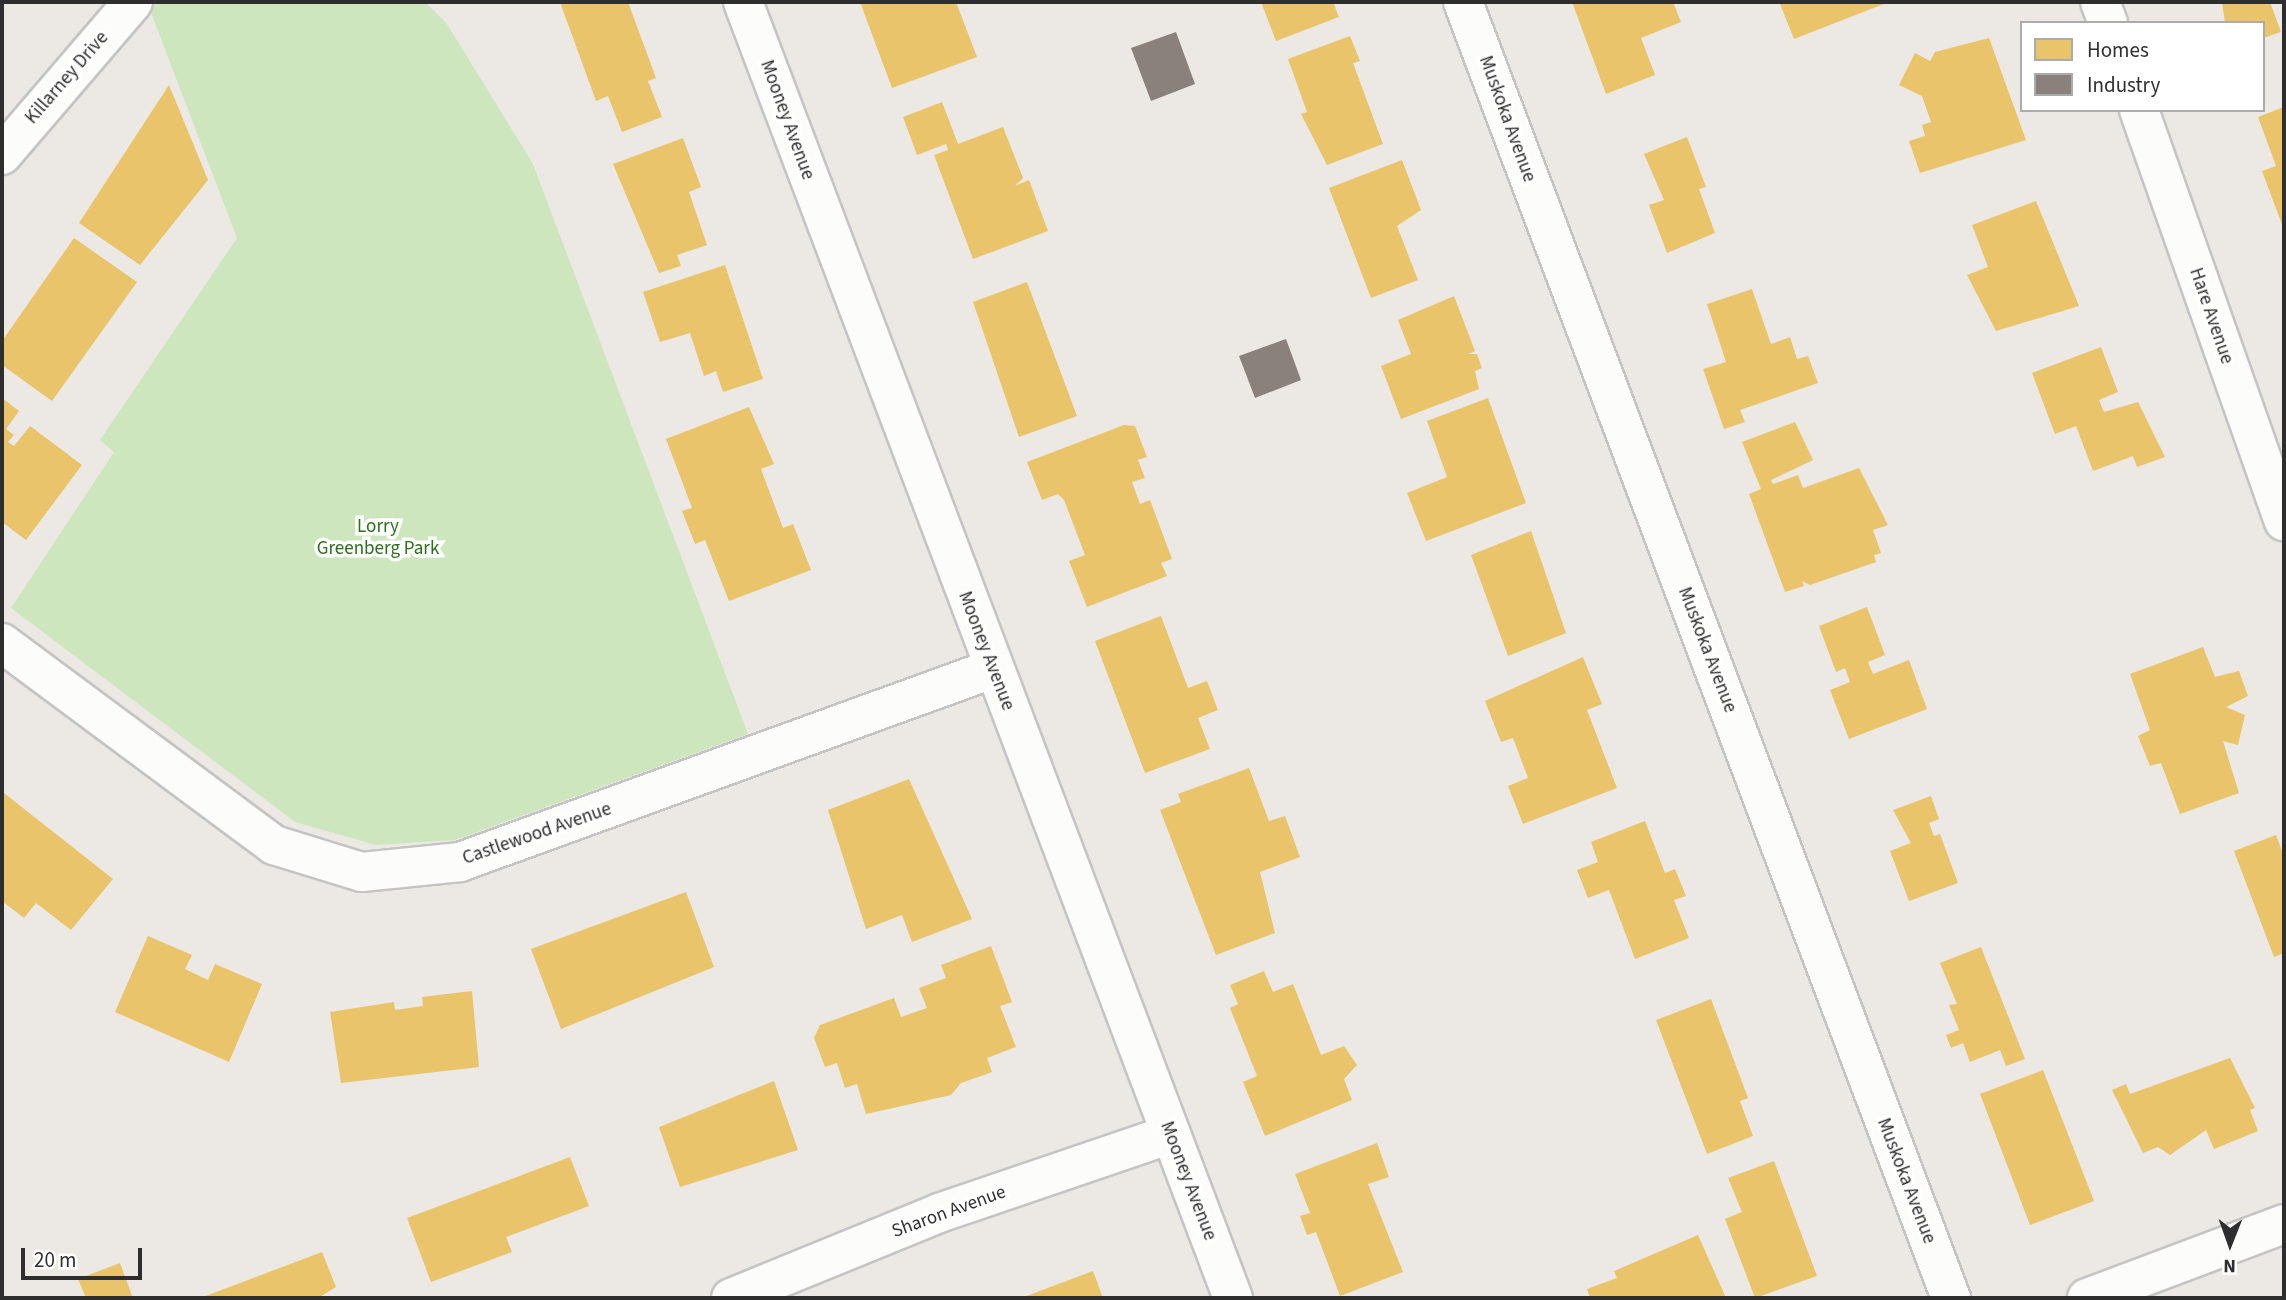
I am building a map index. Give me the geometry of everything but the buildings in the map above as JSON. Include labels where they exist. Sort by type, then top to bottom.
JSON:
[{"type":"street","name":"Killarney Drive","points":[[2,155],[133,2]]},
{"type":"street","name":"Mooney Avenue","points":[[743,2],[992,669],[1233,1298]]},
{"type":"street","name":"Muskoka Avenue","points":[[1463,2],[1951,1298]]},
{"type":"street","points":[[2100,2],[2107,21]]},
{"type":"street","name":"Hare Avenue","points":[[2140,112],[2284,522]]},
{"type":"street","name":"Castlewood Avenue","points":[[2,643],[274,845],[362,872],[460,862],[992,669]]},
{"type":"street","name":"Sharon Avenue","points":[[731,1298],[939,1213],[1171,1135]]},
{"type":"street","points":[[2087,1298],[2284,1224]]},
{"type":"green space","name":"Lorry Greenberg Park","points":[[158,2],[425,2],[447,24],[533,164],[748,734],[455,840],[376,845],[295,822],[11,608],[114,452],[100,440],[237,238],[150,10]]}]
